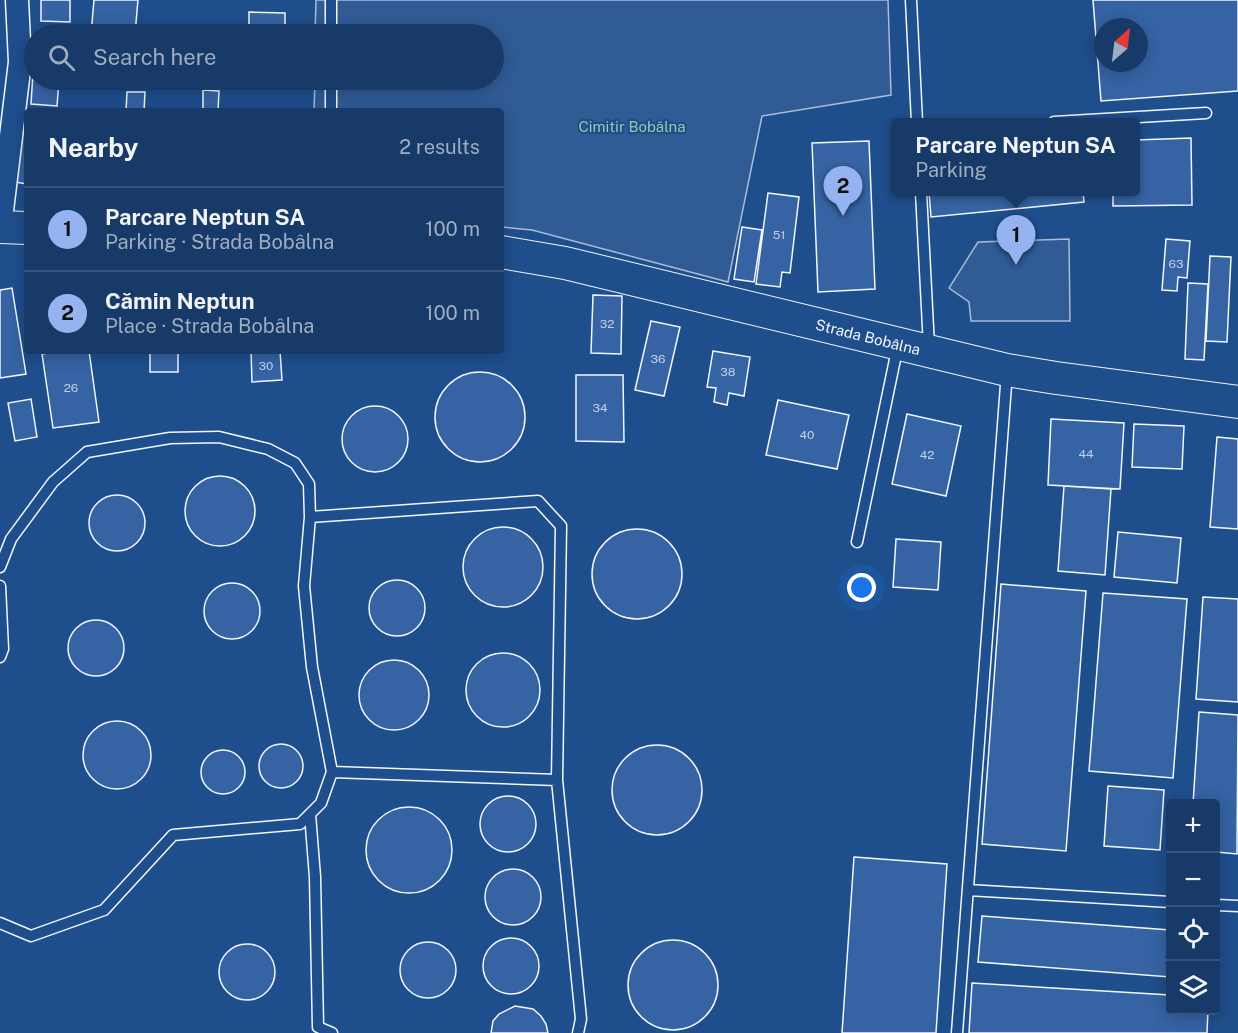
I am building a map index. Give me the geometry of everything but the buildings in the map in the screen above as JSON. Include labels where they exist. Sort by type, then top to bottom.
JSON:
[{"type":"main road","points":[[0,227],[24,228]]},
{"type":"main road","name":"Strada Bobâlna","points":[[504,253],[565,263],[1007,370],[1238,402]]},
{"type":"street","points":[[0,227],[20,62],[17,0]]},
{"type":"lane","points":[[331,0],[331,24]]},
{"type":"lane","points":[[911,0],[917,118]]},
{"type":"lane","points":[[331,90],[331,108]]},
{"type":"lane","points":[[1130,118],[1206,113]]},
{"type":"lane","points":[[921,196],[929,352]]},
{"type":"lane","points":[[857,542],[898,344]]},
{"type":"lane","points":[[957,1033],[1007,370]]},
{"type":"lane","points":[[0,567],[11,539],[53,482],[87,452],[170,438],[219,437],[267,449],[295,463],[309,484],[310,517],[304,586],[312,667],[332,772],[321,803],[300,824],[173,835],[104,910],[31,936],[0,923]]},
{"type":"lane","points":[[310,517],[538,501],[561,526],[557,780],[581,1019],[578,1033]]},
{"type":"lane","points":[[0,586],[3,649],[0,657]]},
{"type":"lane","points":[[332,772],[557,780]]},
{"type":"lane","points":[[310,814],[315,878],[318,1027],[332,1033]]},
{"type":"lane","points":[[968,890],[1166,902]]},
{"type":"lane","points":[[1220,905],[1238,906]]},
{"type":"shaded area","name":"Cimitir Bobâlna","points":[[316,0],[888,0],[891,95],[762,116],[728,282],[532,230],[504,227],[504,108],[314,108],[315,90],[504,90],[504,24],[315,24]]},
{"type":"shaded area","points":[[1069,239],[1070,321],[971,321],[969,302],[949,288],[978,242]]},
{"type":"place","name":"Cămin Neptun","points":[[843,216]]},
{"type":"place","name":"Parcare Neptun SA","points":[[1016,265]]}]
